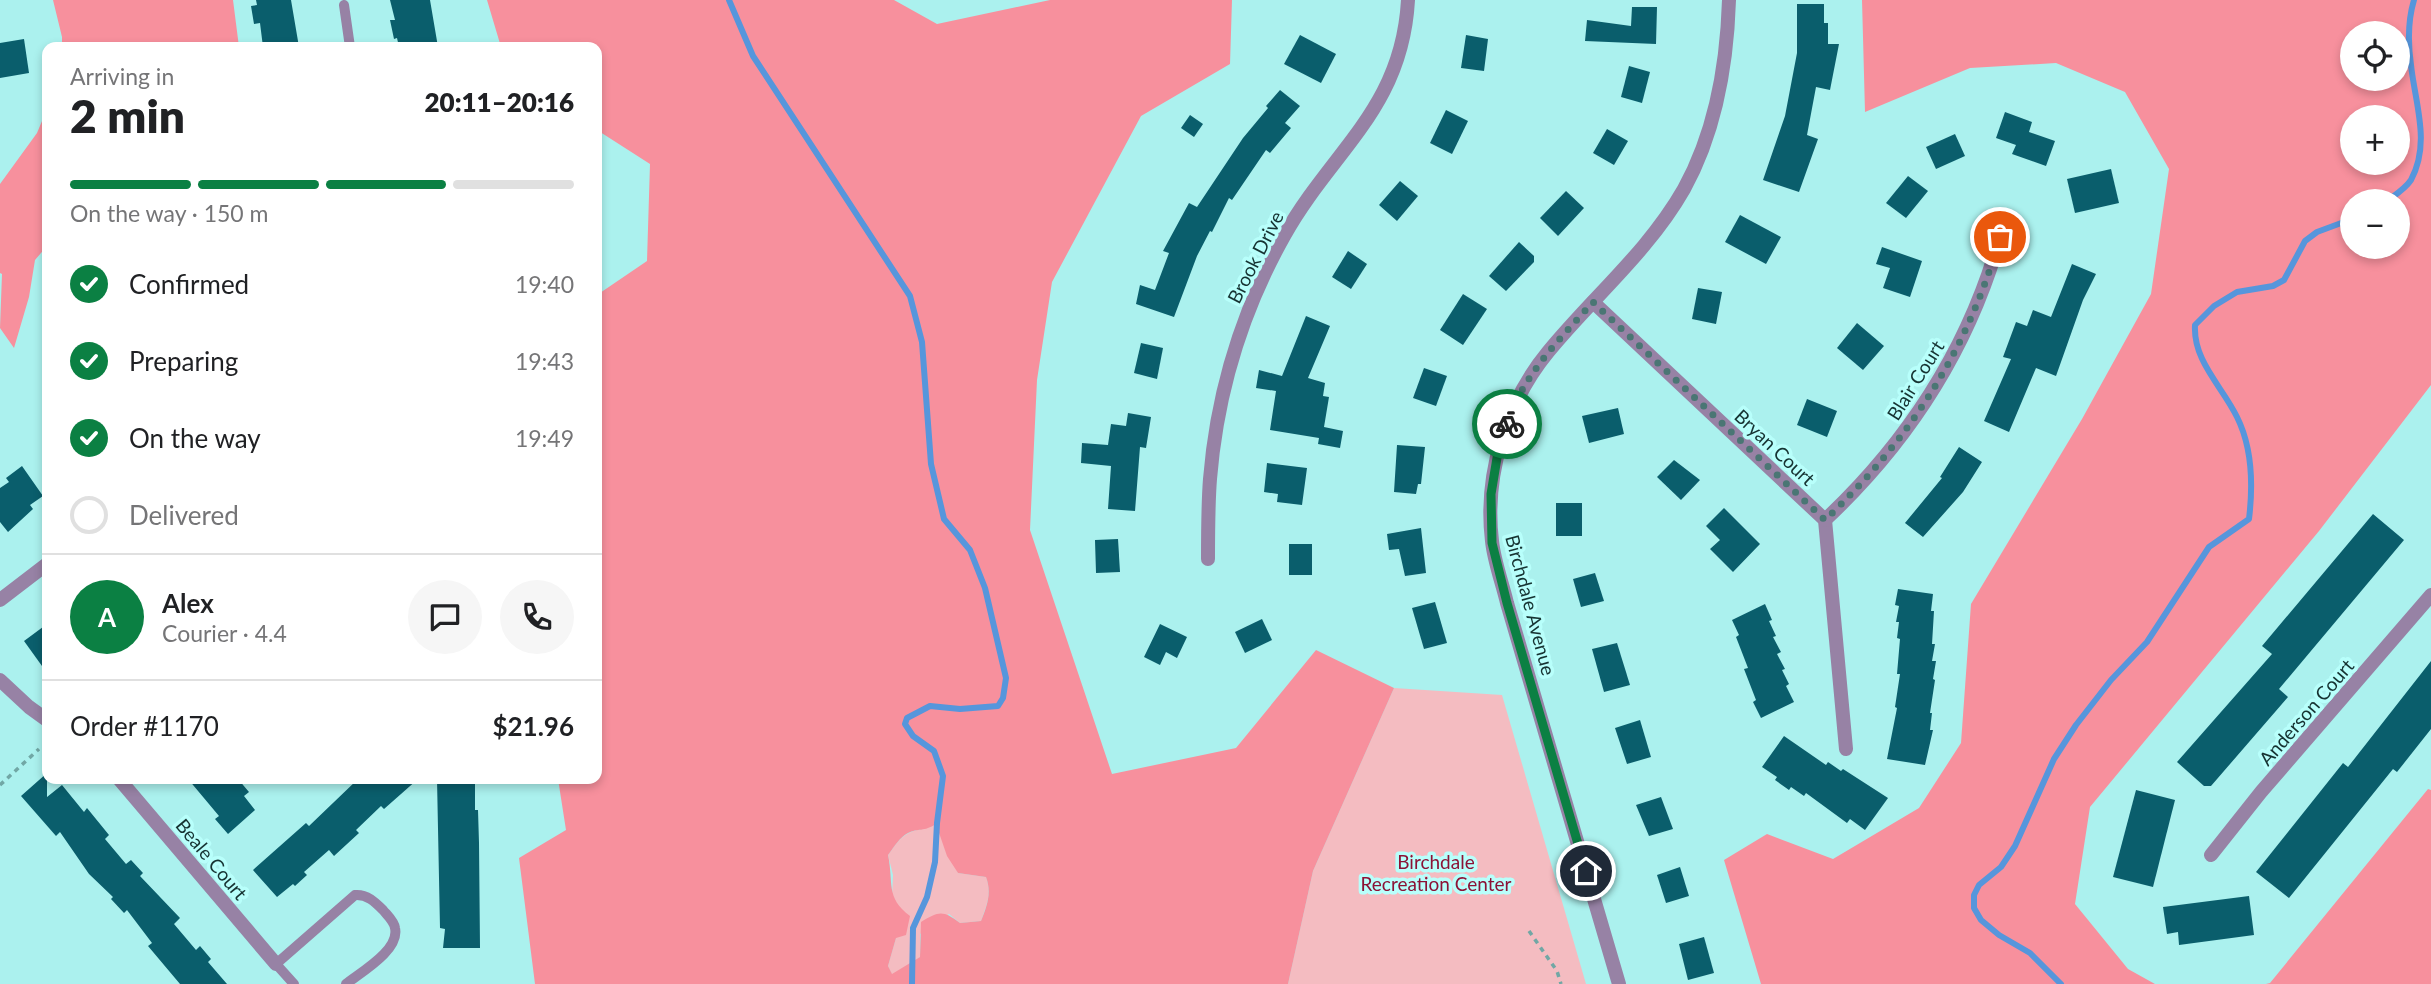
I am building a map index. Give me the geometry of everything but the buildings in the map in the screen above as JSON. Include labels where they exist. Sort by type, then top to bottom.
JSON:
[{"type":"street","name":"Brook Drive","points":[[1208,559],[1210,480],[1216,429],[1226,378],[1238,338],[1256,290],[1285,235],[1319,183],[1373,114],[1386,91],[1399,53],[1408,0]]},
{"type":"street","name":"Birchdale Avenue","points":[[1619,984],[1507,603],[1492,543],[1491,494],[1498,452],[1511,413],[1527,382],[1547,353],[1656,232],[1696,165],[1711,125],[1722,82],[1728,39],[1729,0]]},
{"type":"street","name":"Blair Court","points":[[1825,520],[1856,491],[1925,406],[1975,313],[2000,237]]},
{"type":"street","name":"Bryan Court","points":[[1593,302],[1825,520]]},
{"type":"street","points":[[1825,520],[1846,749]]},
{"type":"street","points":[[0,600],[42,568]]},
{"type":"street","name":"Anderson Court","points":[[2211,855],[2261,792],[2431,596]]},
{"type":"street","points":[[0,680],[42,716]]},
{"type":"street","name":"Beale Court","points":[[123,784],[276,964]]},
{"type":"lane","points":[[344,5],[349,42]]},
{"type":"lane","points":[[294,984],[276,964],[355,895],[363,894],[391,919],[396,928],[395,939],[390,949],[346,984]]},
{"type":"path","points":[[0,785],[39,749]]},
{"type":"path","points":[[1529,931],[1557,971],[1561,984]]},
{"type":"green space","name":"Birchdale Recreation Center","points":[[1394,688],[1502,695],[1586,984],[1288,984],[1313,871]]},
{"type":"green space","points":[[937,823],[958,873],[986,877],[989,889],[987,904],[981,921],[960,923],[949,914],[920,934],[920,957],[892,975],[888,966],[896,938],[898,907],[892,896],[893,875],[888,855],[897,842],[912,831]]},
{"type":"shaded area","points":[[53,0],[233,0],[238,42],[62,42]]},
{"type":"shaded area","points":[[487,0],[894,0],[937,24],[1050,0],[1232,0],[1230,64],[1141,116],[1052,282],[1037,380],[1030,530],[1112,774],[1236,748],[1316,650],[1394,688],[1313,871],[1288,984],[535,984],[519,858],[566,830],[559,784],[602,784],[602,292],[647,261],[650,164],[602,133],[602,42],[500,42]],"holes":[[[936,824],[947,856],[958,873],[986,877],[989,894],[981,921],[960,923],[941,914],[921,922],[920,957],[892,974],[888,966],[896,938],[906,935],[910,916],[894,896],[888,855],[905,835]]]},
{"type":"shaded area","points":[[1862,0],[2431,0],[2431,385],[2319,531],[2090,807],[2075,904],[2128,969],[2155,984],[1761,984],[1724,860],[1767,834],[1833,859],[1919,808],[1961,743],[1971,604],[2082,419],[2151,294],[2169,169],[2125,92],[2056,63],[1970,68],[1865,112]]},
{"type":"shaded area","points":[[42,121],[42,252],[35,260],[29,297],[14,348],[0,328],[0,184],[37,133]]},
{"type":"shaded area","points":[[2428,789],[2431,790],[2431,984],[2266,984],[2270,983]]},
{"type":"waterway","points":[[729,0],[753,56],[910,296],[922,342],[931,464],[944,519],[970,550],[985,588],[1006,678],[1003,698],[998,706],[960,709],[930,706],[907,718],[905,724],[913,736],[934,751],[943,776],[935,862],[927,897],[913,928],[912,984]]},
{"type":"waterway","points":[[2403,189],[2411,180],[2417,166],[2421,137],[2409,49],[2414,0]]},
{"type":"waterway","points":[[2061,984],[2030,953],[1999,935],[1981,920],[1974,908],[1974,895],[1979,885],[2001,867],[2015,846],[2054,759],[2076,725],[2111,680],[2147,642],[2209,547],[2249,519],[2251,480],[2246,441],[2237,417],[2203,362],[2195,325],[2214,306],[2237,292],[2273,286],[2284,280],[2305,241],[2317,232],[2340,223]]},
{"type":"way so far","points":[[1507,424],[1527,382],[1547,353],[1593,302],[1825,520],[1856,491],[1925,406],[1975,313],[2000,237]]},
{"type":"route","points":[[1507,424],[1498,452],[1491,494],[1492,543],[1507,603],[1586,871]]}]
